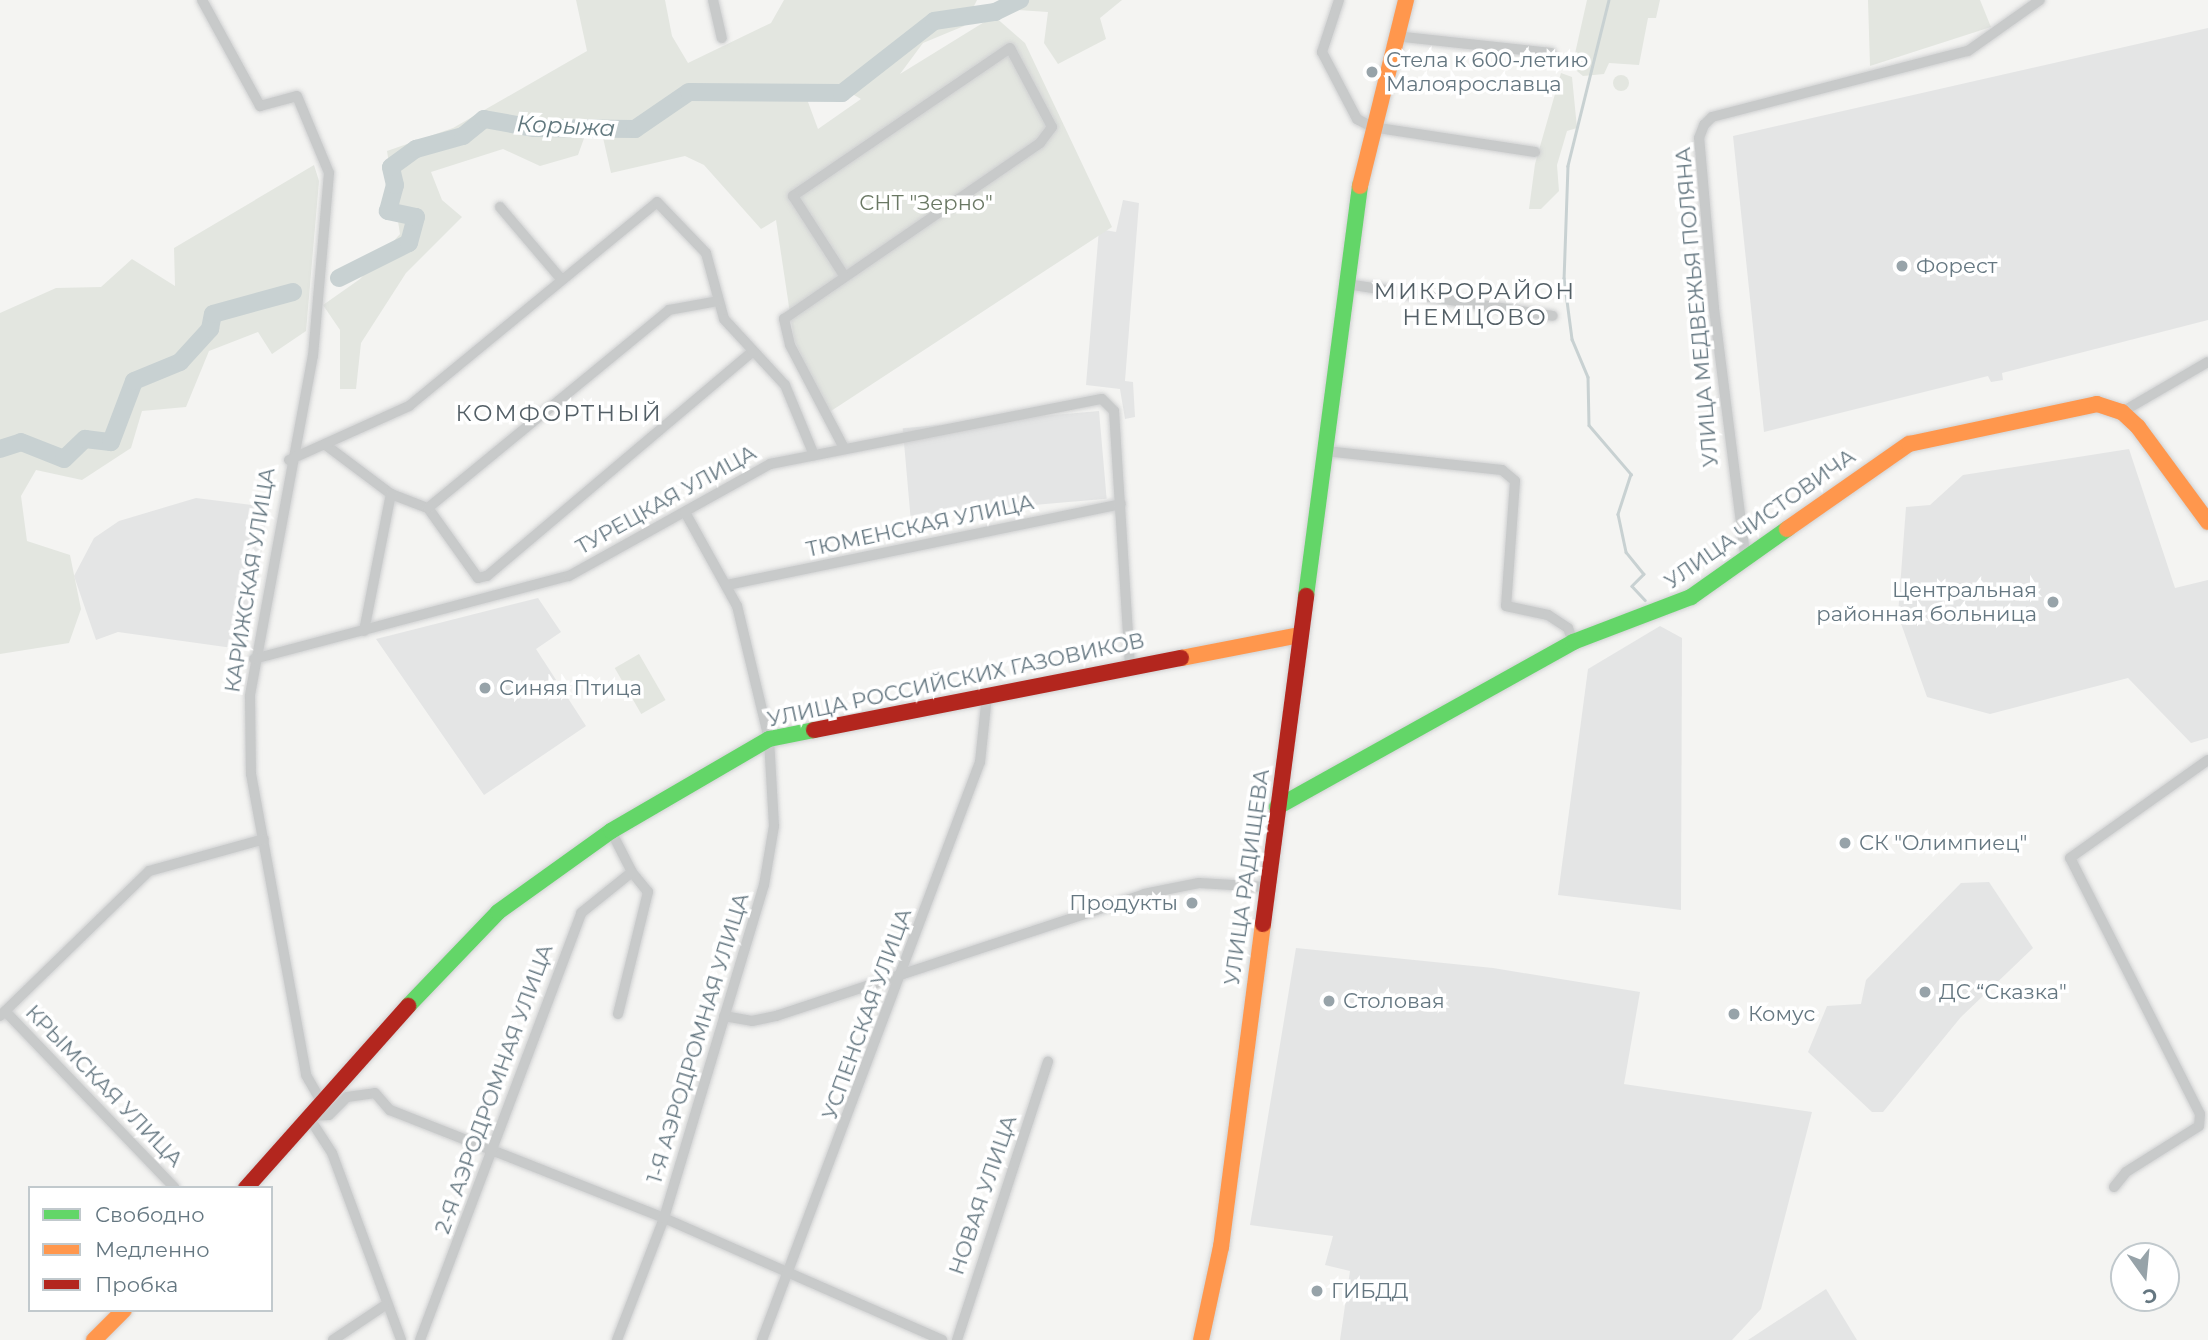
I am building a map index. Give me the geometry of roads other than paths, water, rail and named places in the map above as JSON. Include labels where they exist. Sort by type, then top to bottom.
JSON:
[{"type":"main road","name":"УЛИЦА РАДИЩЕВА","points":[[1201,1340],[1221,1247],[1347,284],[1372,127],[1406,0]]},
{"type":"main road","name":"УЛИЦА ЧИСТОВИЧА","points":[[1277,807],[1573,642],[1691,597],[1745,554],[1909,444],[2096,404],[2122,412]]},
{"type":"main road","points":[[2122,412],[2208,522]]},
{"type":"main road","name":"УЛИЦА РОССИЙСКИХ ГАЗОВИКОВ","points":[[248,1186],[320,1099],[498,912],[611,831],[769,739],[1130,664],[1299,635]]},
{"type":"main road","points":[[94,1340],[122,1312]]},
{"type":"street","name":"КАРИЖСКАЯ УЛИЦА","points":[[202,0],[261,106],[298,96],[323,153],[328,173],[313,355],[289,460],[254,659],[251,774],[306,1075],[320,1099]]},
{"type":"street","points":[[713,0],[722,38]]},
{"type":"street","points":[[1339,0],[1322,52],[1357,119],[1372,127],[1535,152]]},
{"type":"street","name":"УЛИЦА МЕДВЕЖЬЯ ПОЛЯНА","points":[[1745,554],[1714,308],[1699,138],[1704,125],[1713,117],[1968,51],[2040,0]]},
{"type":"street","points":[[1395,36],[1551,53]]},
{"type":"street","points":[[844,448],[790,345],[783,319],[845,277],[1040,143],[1052,127],[1010,48],[793,196],[845,277]]},
{"type":"street","points":[[289,460],[327,446],[409,406],[657,202],[706,253],[718,301],[751,353],[785,385],[814,455]]},
{"type":"street","points":[[500,207],[561,279]]},
{"type":"street","points":[[1347,284],[1553,316]]},
{"type":"street","points":[[428,509],[669,310],[718,301]]},
{"type":"street","points":[[327,446],[391,494],[428,509],[478,578],[486,576],[751,353]]},
{"type":"street","points":[[2122,412],[2208,362]]},
{"type":"street","name":"ТУРЕЦКАЯ УЛИЦА","points":[[254,659],[569,576],[770,464],[1102,399],[1114,411],[1121,504]]},
{"type":"street","points":[[1325,451],[1502,470],[1515,481],[1506,607],[1548,615],[1568,628],[1573,642]]},
{"type":"street","points":[[364,631],[391,494]]},
{"type":"street","points":[[1121,504],[1130,664]]},
{"type":"street","name":"ТЮМЕНСКАЯ УЛИЦА","points":[[727,585],[1121,504]]},
{"type":"street","name":"1-Я АЭРОДРОМНАЯ УЛИЦА","points":[[617,1340],[664,1218],[764,885],[774,826],[769,739],[727,585],[685,512]]},
{"type":"street","name":"УСПЕНСКАЯ УЛИЦА","points":[[762,1340],[902,977],[980,762],[987,695]]},
{"type":"street","points":[[2114,1188],[2126,1172],[2199,1126],[2200,1114],[2070,858],[2208,760]]},
{"type":"street","points":[[611,831],[632,872],[648,892],[618,1014]]},
{"type":"street","points":[[2,1013],[149,871],[264,839]]},
{"type":"street","name":"2-Я АЭРОДРОМНАЯ УЛИЦА","points":[[420,1340],[581,913],[632,872]]},
{"type":"street","points":[[724,1016],[752,1021],[902,977],[1034,926],[1144,894],[1199,883],[1266,887]]},
{"type":"street","name":"КРЫМСКАЯ УЛИЦА","points":[[2,1013],[173,1186]]},
{"type":"street","name":"НОВАЯ УЛИЦА","points":[[957,1340],[1048,1062]]},
{"type":"street","points":[[401,1340],[384,1306],[331,1153],[308,1116],[329,1115],[347,1097],[375,1093],[390,1110],[664,1218],[942,1340]]},
{"type":"street","points":[[332,1340],[384,1306]]},
{"type":"waterway","name":"Корыжа","points":[[339,278],[409,243],[416,217],[388,211],[395,185],[391,167],[416,149],[463,136],[484,119],[534,128],[635,129],[689,92],[842,93],[934,21],[995,12],[1020,0]]},
{"type":"waterway","points":[[1609,0],[1568,166],[1564,278],[1572,339],[1588,377],[1589,425],[1631,474],[1618,514],[1626,552],[1644,574],[1632,586],[1645,600]]},
{"type":"waterway","name":"Корыжа","points":[[0,449],[21,442],[64,459],[85,439],[111,442],[134,381],[180,362],[210,329],[213,314],[293,292]]},
{"type":"place","name":"Стела к 600-летию Малоярославца","points":[[1372,72]]},
{"type":"place","name":"Форест","points":[[1902,266]]},
{"type":"place","name":"Центральная районная больница","points":[[2053,602]]},
{"type":"place","name":"Синяя Птица","points":[[485,688]]},
{"type":"place","name":"СК \"Олимпиец\"","points":[[1845,843]]},
{"type":"place","name":"Продукты","points":[[1192,903]]},
{"type":"place","name":"ДС “Сказка\"","points":[[1925,992]]},
{"type":"place","name":"Столовая","points":[[1329,1001]]},
{"type":"place","name":"Комус","points":[[1734,1014]]},
{"type":"place","name":"ГИБДД","points":[[1317,1291]]},
{"type":"district","name":"МИКРОРАЙОН НЕМЦОВО","points":[[1475,304]]},
{"type":"district","name":"КОМФОРТНЫЙ","points":[[559,413]]},
{"type":"park label","name":"СНТ \"Зерно\"","points":[[926,203]]}]
